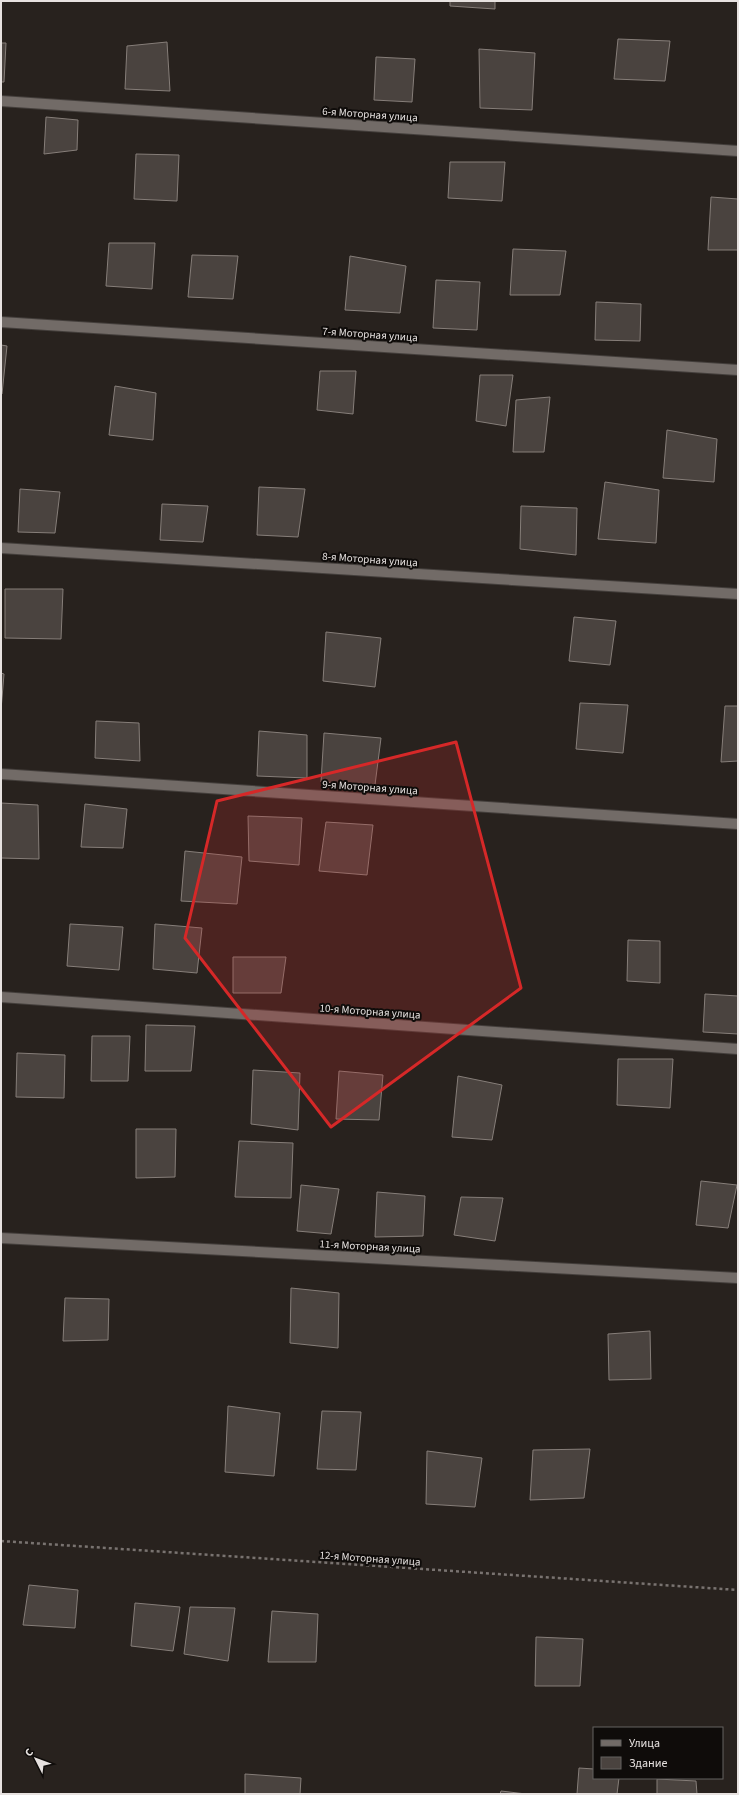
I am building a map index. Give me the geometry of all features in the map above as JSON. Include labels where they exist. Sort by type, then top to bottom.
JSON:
[{"type":"street","name":"6-я Моторная улица","points":[[1,101],[738,151]]},
{"type":"street","name":"7-я Моторная улица","points":[[1,322],[738,370]]},
{"type":"street","name":"8-я Моторная улица","points":[[1,548],[738,594]]},
{"type":"street","name":"9-я Моторная улица","points":[[1,774],[738,824]]},
{"type":"street","name":"10-я Моторная улица","points":[[1,997],[738,1049]]},
{"type":"street","name":"11-я Моторная улица","points":[[1,1238],[738,1278]]},
{"type":"path","name":"12-я Моторная улица","points":[[1,1541],[738,1590]]},
{"type":"highlighted area","points":[[456,742],[521,988],[331,1127],[185,938],[217,801]]},
{"type":"building","points":[[450,1],[495,1],[495,9],[450,6]]},
{"type":"building","points":[[618,39],[670,41],[665,81],[614,79]]},
{"type":"building","points":[[167,42],[170,91],[125,89],[127,46]]},
{"type":"building","points":[[1,43],[6,43],[4,82],[1,82]]},
{"type":"building","points":[[479,49],[535,53],[532,110],[480,108]]},
{"type":"building","points":[[376,57],[415,59],[412,102],[374,100]]},
{"type":"building","points":[[46,117],[78,120],[77,150],[44,154]]},
{"type":"building","points":[[136,154],[179,155],[177,201],[134,199]]},
{"type":"building","points":[[450,162],[505,162],[502,201],[448,198]]},
{"type":"building","points":[[711,197],[738,199],[738,250],[708,250]]},
{"type":"building","points":[[109,243],[155,243],[152,289],[106,286]]},
{"type":"building","points":[[513,249],[566,251],[560,295],[510,295]]},
{"type":"building","points":[[192,255],[238,256],[233,299],[188,297]]},
{"type":"building","points":[[350,256],[406,266],[400,313],[345,310]]},
{"type":"building","points":[[436,280],[480,282],[477,330],[433,328]]},
{"type":"building","points":[[596,302],[641,304],[640,341],[595,340]]},
{"type":"building","points":[[1,345],[7,346],[2,394],[1,394]]},
{"type":"building","points":[[320,371],[356,371],[353,414],[317,410]]},
{"type":"building","points":[[480,375],[513,375],[506,426],[476,421]]},
{"type":"building","points":[[115,386],[156,393],[153,440],[109,435]]},
{"type":"building","points":[[550,397],[544,452],[513,452],[516,400]]},
{"type":"building","points":[[667,430],[717,439],[714,482],[663,478]]},
{"type":"building","points":[[605,482],[659,490],[656,543],[598,539]]},
{"type":"building","points":[[259,487],[305,489],[298,537],[257,535]]},
{"type":"building","points":[[20,489],[60,492],[55,533],[18,532]]},
{"type":"building","points":[[162,504],[208,506],[203,542],[160,540]]},
{"type":"building","points":[[521,506],[577,508],[576,555],[520,549]]},
{"type":"building","points":[[5,589],[63,589],[61,639],[5,638]]},
{"type":"building","points":[[574,617],[616,621],[610,665],[569,661]]},
{"type":"building","points":[[326,632],[381,638],[375,687],[323,681]]},
{"type":"building","points":[[1,673],[4,674],[1,710]]},
{"type":"building","points":[[580,703],[628,705],[623,753],[576,749]]},
{"type":"building","points":[[725,706],[738,706],[738,761],[721,762]]},
{"type":"building","points":[[96,721],[139,723],[140,761],[95,758]]},
{"type":"building","points":[[259,731],[307,735],[307,778],[257,776]]},
{"type":"building","points":[[324,733],[381,738],[375,785],[321,782]]},
{"type":"building","points":[[1,803],[38,805],[39,859],[1,858]]},
{"type":"building","points":[[85,804],[127,809],[123,848],[81,847]]},
{"type":"building","points":[[248,816],[302,818],[299,865],[249,861]]},
{"type":"building","points":[[326,822],[373,825],[367,875],[319,871]]},
{"type":"building","points":[[185,851],[242,857],[237,904],[181,901]]},
{"type":"building","points":[[70,924],[123,927],[119,970],[67,966]]},
{"type":"building","points":[[155,924],[202,928],[197,973],[153,969]]},
{"type":"building","points":[[628,940],[660,941],[660,983],[627,981]]},
{"type":"building","points":[[233,957],[286,957],[281,993],[233,993]]},
{"type":"building","points":[[705,994],[738,996],[738,1034],[703,1032]]},
{"type":"building","points":[[146,1025],[195,1026],[191,1071],[145,1071]]},
{"type":"building","points":[[92,1036],[130,1036],[128,1081],[91,1081]]},
{"type":"building","points":[[17,1053],[65,1055],[64,1098],[16,1097]]},
{"type":"building","points":[[618,1059],[673,1059],[670,1108],[617,1105]]},
{"type":"building","points":[[253,1070],[300,1073],[298,1130],[251,1124]]},
{"type":"building","points":[[339,1071],[383,1075],[379,1120],[336,1119]]},
{"type":"building","points":[[458,1076],[502,1085],[492,1140],[452,1137]]},
{"type":"building","points":[[136,1129],[176,1129],[175,1177],[136,1178]]},
{"type":"building","points":[[239,1141],[293,1143],[291,1198],[235,1197]]},
{"type":"building","points":[[701,1181],[737,1185],[728,1228],[696,1225]]},
{"type":"building","points":[[301,1185],[339,1189],[331,1234],[297,1231]]},
{"type":"building","points":[[377,1192],[425,1196],[423,1236],[375,1237]]},
{"type":"building","points":[[461,1197],[503,1198],[495,1241],[454,1235]]},
{"type":"building","points":[[291,1288],[339,1293],[338,1348],[290,1343]]},
{"type":"building","points":[[65,1298],[109,1299],[108,1340],[63,1341]]},
{"type":"building","points":[[650,1331],[651,1379],[609,1380],[608,1334]]},
{"type":"building","points":[[228,1406],[280,1413],[274,1476],[225,1472]]},
{"type":"building","points":[[322,1411],[361,1412],[356,1470],[317,1469]]},
{"type":"building","points":[[590,1449],[584,1498],[530,1500],[533,1450]]},
{"type":"building","points":[[427,1451],[482,1458],[475,1507],[426,1504]]},
{"type":"building","points":[[29,1585],[78,1590],[75,1628],[23,1625]]},
{"type":"building","points":[[135,1603],[180,1607],[173,1651],[131,1646]]},
{"type":"building","points":[[190,1607],[235,1608],[228,1661],[184,1654]]},
{"type":"building","points":[[272,1611],[318,1614],[316,1662],[268,1662]]},
{"type":"building","points":[[536,1637],[583,1639],[580,1686],[535,1686]]},
{"type":"building","points":[[579,1768],[593,1769],[593,1779],[619,1779],[617,1794],[577,1794]]},
{"type":"building","points":[[245,1774],[301,1778],[300,1794],[245,1794]]},
{"type":"building","points":[[657,1779],[696,1781],[697,1794],[657,1794]]},
{"type":"building","points":[[501,1791],[526,1794],[500,1794]]}]
